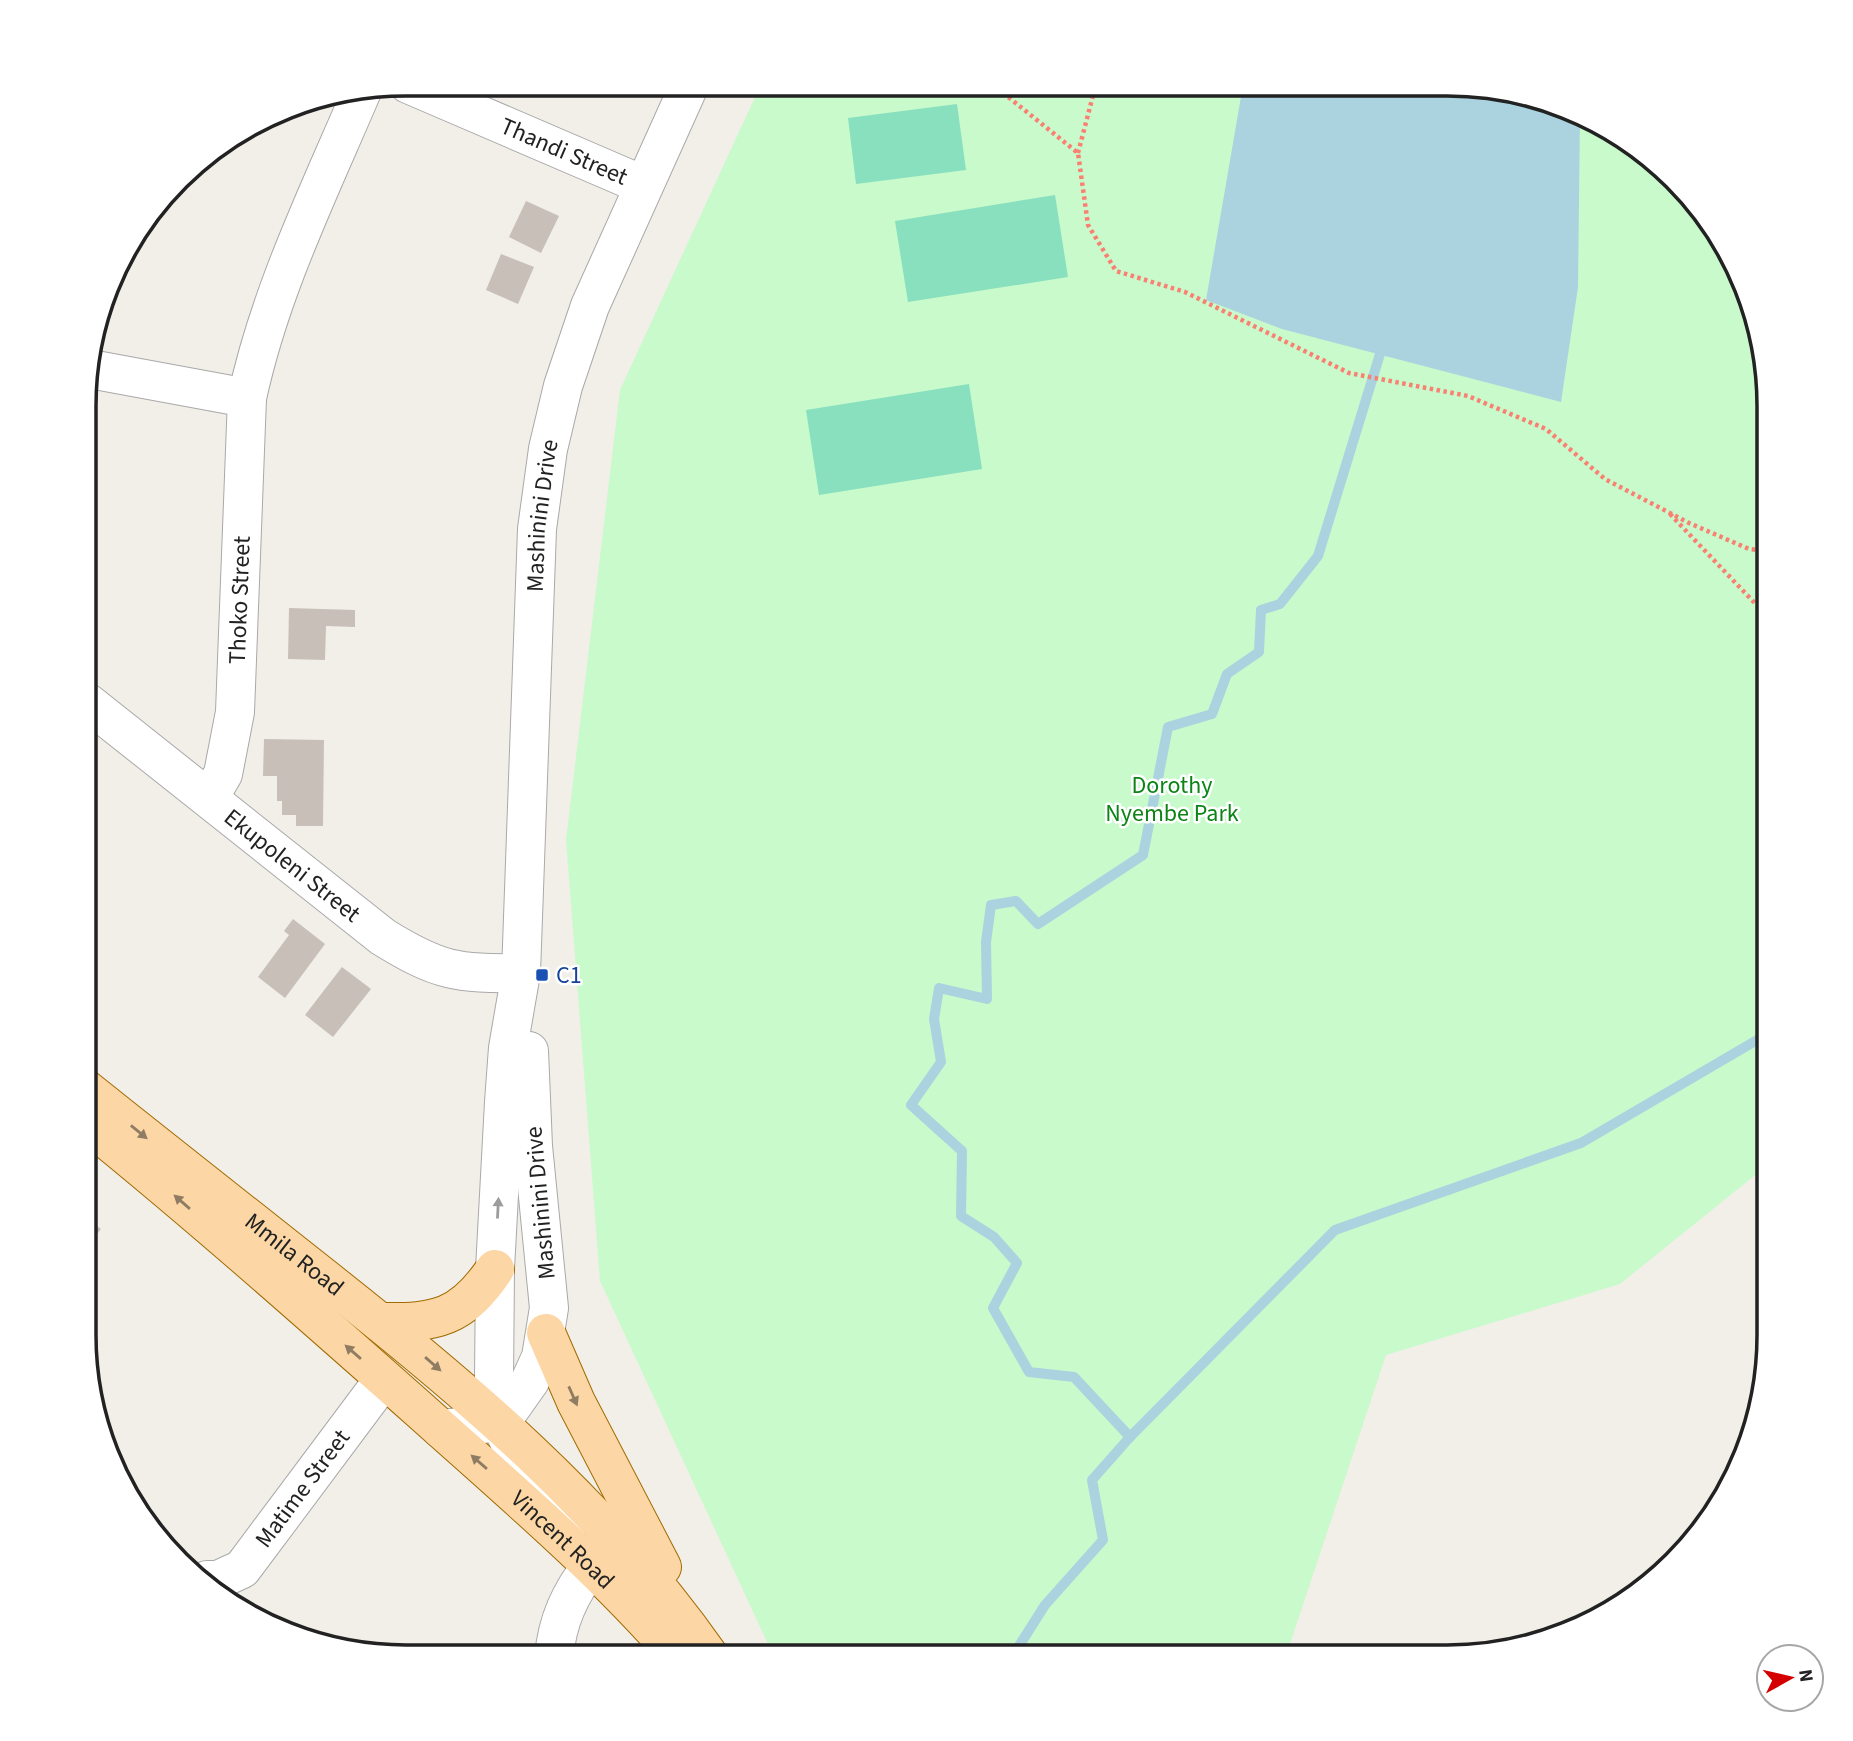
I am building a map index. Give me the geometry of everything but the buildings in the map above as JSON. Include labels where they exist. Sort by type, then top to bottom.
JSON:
[{"type":"main road","name":"Mmila Road","points":[[96,1097],[380,1322],[501,1422]]},
{"type":"main road","name":"Mmila Road","points":[[96,1130],[175,1195],[441,1429]]},
{"type":"main road","points":[[380,1322],[411,1322],[446,1314],[471,1301],[495,1269]]},
{"type":"main road","points":[[546,1333],[576,1402],[674,1589],[682,1640]]},
{"type":"main road","name":"Vincent Road","points":[[501,1422],[610,1532],[682,1640]]},
{"type":"main road","name":"Vincent Road","points":[[441,1429],[592,1565],[636,1609],[682,1640]]},
{"type":"street","name":"Thandi Street","points":[[436,96],[643,185]]},
{"type":"street","name":"Mashinini Drive","points":[[636,1609],[600,1558],[540,1494],[519,1466],[501,1422],[494,1381],[495,1269],[509,1048],[520,972],[537,529],[548,449],[563,386],[590,306],[684,96]]},
{"type":"street","name":"Thoko Street","points":[[209,798],[223,774],[235,712],[247,398],[274,297],[358,100]]},
{"type":"street","points":[[99,371],[247,398]]},
{"type":"street","name":"Ekupoleni Street","points":[[96,709],[383,937],[414,956],[456,972],[520,972]]},
{"type":"street","name":"Mashinini Drive","points":[[501,1422],[530,1381],[541,1357],[546,1333],[547,1274],[540,1229],[520,972]]},
{"type":"street","name":"Matime Street","points":[[223,1585],[242,1569],[384,1379]]},
{"type":"street","points":[[441,1429],[501,1422]]},
{"type":"street","points":[[557,1645],[564,1610],[574,1587],[592,1565]]},
{"type":"path","points":[[1007,96],[1078,153]]},
{"type":"path","points":[[1093,96],[1078,153],[1088,225],[1116,271],[1185,292],[1349,373],[1468,396],[1546,429],[1605,479],[1667,511],[1749,549],[1757,550]]},
{"type":"path","points":[[1667,511],[1757,605]]},
{"type":"green space","name":"Dorothy Nyembe Park","points":[[755,96],[1447,96],[1507,102],[1547,113],[1584,128],[1636,160],[1666,187],[1693,217],[1725,269],[1740,306],[1751,346],[1757,406],[1757,1174],[1620,1284],[1386,1355],[1290,1645],[768,1645],[600,1281],[566,840],[620,390]]},
{"type":"green space","points":[[957,104],[966,170],[856,184],[848,118]]},
{"type":"green space","points":[[1055,195],[1068,277],[908,302],[895,221]]},
{"type":"green space","points":[[969,384],[982,469],[819,495],[806,410]]},
{"type":"water","points":[[1241,96],[1467,97],[1527,107],[1580,126],[1578,287],[1561,402],[1282,329],[1206,300]]},
{"type":"waterway","points":[[1130,1437],[1074,1377],[1029,1372],[993,1308],[1017,1263],[994,1237],[961,1216],[962,1151],[911,1105],[941,1062],[934,1019],[939,988],[987,999],[986,942],[991,905],[1016,901],[1038,924],[1143,855],[1168,727],[1212,714],[1227,674],[1259,652],[1261,610],[1280,604],[1318,556],[1384,341]]},
{"type":"waterway","points":[[1020,1645],[1045,1605],[1103,1540],[1092,1480],[1130,1437],[1335,1230],[1581,1143],[1757,1040]]},
{"type":"place","name":"C1","points":[[542,975]]}]
